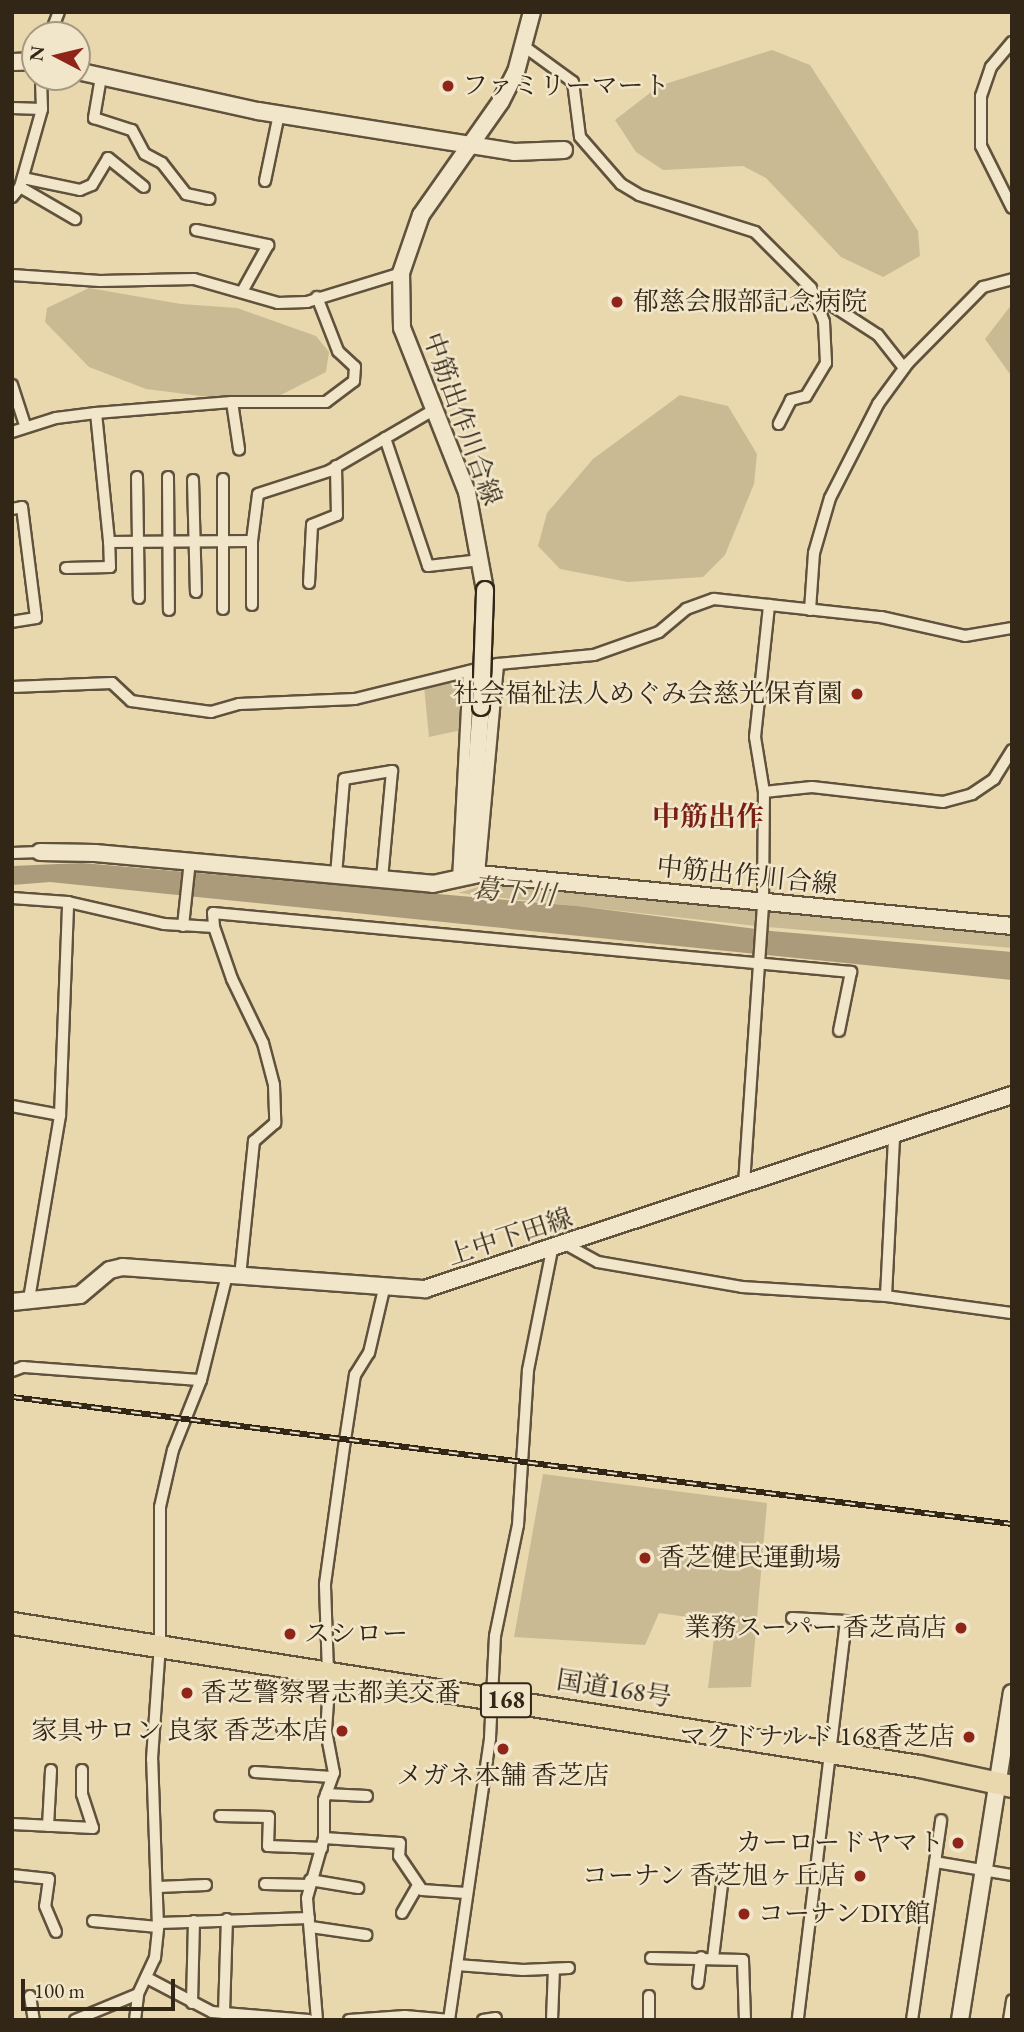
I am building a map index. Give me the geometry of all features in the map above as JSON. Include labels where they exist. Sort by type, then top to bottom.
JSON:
[{"type":"highway","name":"国道168号","points":[[12,1623],[833,1753],[1007,1788]]},
{"type":"main road","name":"中筋出作川合線","points":[[532,12],[525,47],[501,101],[421,215],[401,273],[402,328],[467,492],[485,590],[481,707],[469,877],[763,911],[1012,926]]},
{"type":"main road","points":[[91,74],[279,114],[530,153],[564,150]]},
{"type":"main road","points":[[40,852],[433,884],[469,877]]},
{"type":"main road","name":"上中下田線","points":[[12,1302],[80,1295],[116,1267],[384,1289],[434,1287],[1012,1095]]},
{"type":"main road","points":[[960,2020],[984,1869],[1007,1788],[1012,1693]]},
{"type":"street","points":[[1012,42],[991,67],[981,96],[981,146],[1012,208]]},
{"type":"street","points":[[525,47],[573,82],[580,137],[621,184],[639,195],[755,232],[813,293],[878,335],[904,369]]},
{"type":"street","points":[[101,77],[94,118],[132,130],[145,154],[162,163],[186,194],[209,199]]},
{"type":"street","points":[[12,197],[22,182],[42,109],[41,91]]},
{"type":"street","points":[[12,107],[42,109]]},
{"type":"street","points":[[265,181],[279,114]]},
{"type":"street","points":[[22,182],[80,190],[92,185],[108,158],[144,187]]},
{"type":"street","points":[[22,182],[75,219]]},
{"type":"street","points":[[196,230],[268,245],[243,290]]},
{"type":"street","points":[[12,275],[100,281],[194,279],[243,290],[278,303],[317,297],[401,273]]},
{"type":"street","points":[[810,610],[814,553],[830,498],[878,404],[904,369],[983,287],[1012,279]]},
{"type":"street","points":[[779,424],[791,400],[806,396],[826,363],[824,323],[813,293]]},
{"type":"street","points":[[12,432],[25,425],[96,413],[232,402],[326,402],[355,381],[355,367],[338,351],[317,297]]},
{"type":"street","points":[[12,385],[25,425]]},
{"type":"street","points":[[232,402],[239,449]]},
{"type":"street","points":[[252,605],[252,541],[258,494],[335,467],[435,410]]},
{"type":"street","points":[[66,568],[110,567],[96,413]]},
{"type":"street","points":[[385,438],[428,566],[481,560]]},
{"type":"street","points":[[309,583],[312,525],[337,515],[335,467]]},
{"type":"street","points":[[137,477],[139,598]]},
{"type":"street","points":[[168,477],[169,610]]},
{"type":"street","points":[[223,479],[223,609]]},
{"type":"street","points":[[192,480],[196,592]]},
{"type":"street","points":[[12,509],[22,507],[36,618],[12,622]]},
{"type":"street","points":[[109,542],[140,545],[252,541]]},
{"type":"street","points":[[12,687],[112,683],[131,701],[211,712],[239,704],[355,699],[498,664],[594,655],[659,632],[686,609],[714,599],[881,617],[965,636],[1012,628]]},
{"type":"street","points":[[744,1184],[763,911],[764,792],[755,737],[769,605]]},
{"type":"street","points":[[469,877],[498,664]]},
{"type":"street","points":[[469,671],[469,877]]},
{"type":"street","points":[[764,792],[812,787],[943,802],[972,793],[994,779],[1012,750]]},
{"type":"street","points":[[335,876],[344,779],[392,771],[382,880]]},
{"type":"street","points":[[12,853],[40,852]]},
{"type":"street","points":[[183,926],[190,865]]},
{"type":"street","points":[[12,898],[68,902],[183,926],[214,927]]},
{"type":"street","points":[[29,1299],[60,1115],[68,902]]},
{"type":"street","points":[[135,2020],[138,1994],[147,1978],[159,1925],[152,1759],[160,1646],[160,1507],[173,1450],[201,1380],[233,1276],[254,1141],[275,1123],[274,1085],[263,1043],[232,979],[214,927],[212,913],[851,972],[839,1031]]},
{"type":"street","points":[[12,1106],[60,1115]]},
{"type":"street","points":[[886,1296],[894,1136]]},
{"type":"street","points":[[349,2020],[391,2016],[450,2020],[494,1698],[495,1636],[518,1525],[528,1370],[560,1247],[598,1262],[742,1287],[886,1296],[1012,1313]]},
{"type":"street","points":[[317,2020],[309,1882],[323,1843],[326,1794],[334,1765],[326,1731],[329,1672],[325,1584],[355,1375],[369,1353],[384,1289]]},
{"type":"street","points":[[12,1371],[23,1367],[201,1380]]},
{"type":"street","points":[[792,1618],[846,1621],[833,1753],[798,1990],[798,2020]]},
{"type":"street","points":[[282,1728],[326,1731]]},
{"type":"street","points":[[48,1826],[51,1770]]},
{"type":"street","points":[[12,1824],[93,1828],[82,1794],[82,1770]]},
{"type":"street","points":[[255,1772],[332,1777]]},
{"type":"street","points":[[326,1794],[367,1796]]},
{"type":"street","points":[[220,1816],[269,1817],[268,1846],[400,1843],[399,1856],[422,1890],[466,1893]]},
{"type":"street","points":[[912,2020],[941,1820]]},
{"type":"street","points":[[934,1862],[1012,1875]]},
{"type":"street","points":[[12,1875],[49,1878],[46,1906],[56,1932]]},
{"type":"street","points":[[713,1958],[723,1876]]},
{"type":"street","points":[[265,1884],[309,1882],[358,1888]]},
{"type":"street","points":[[158,1887],[206,1885]]},
{"type":"street","points":[[402,1913],[418,1885]]},
{"type":"street","points":[[224,2013],[227,1919]]},
{"type":"street","points":[[93,1921],[159,1925],[227,1919],[310,1922],[366,1935]]},
{"type":"street","points":[[192,2003],[194,1921]]},
{"type":"street","points":[[698,1983],[701,1957]]},
{"type":"street","points":[[651,1958],[743,1960],[745,2020]]},
{"type":"street","points":[[457,1965],[569,1968]]},
{"type":"street","points":[[552,2020],[554,1969]]},
{"type":"street","points":[[147,1978],[192,2003],[224,2013],[309,2020]]},
{"type":"street","points":[[75,2020],[138,1994]]},
{"type":"street","points":[[30,1996],[34,2020]]},
{"type":"street","points":[[649,1996],[649,2020]]},
{"type":"street","points":[[1009,2020],[1012,2000]]},
{"type":"street","points":[[483,2020],[496,2018]]},
{"type":"shaded area","points":[[772,50],[810,65],[918,231],[920,256],[883,277],[841,257],[766,178],[743,166],[663,170],[636,152],[615,120],[659,86]]},
{"type":"shaded area","points":[[89,288],[181,304],[237,308],[316,336],[329,352],[326,372],[263,404],[146,389],[89,367],[45,322],[47,308]]},
{"type":"shaded area","points":[[1012,304],[1012,377],[985,339]]},
{"type":"shaded area","points":[[680,395],[728,406],[757,454],[754,484],[725,555],[703,577],[628,582],[560,569],[538,546],[547,513],[593,459]]},
{"type":"shaded area","points":[[465,676],[462,730],[429,737],[424,686]]},
{"type":"shaded area","points":[[82,863],[577,906],[771,931],[1012,952],[1012,980],[50,882],[12,885],[12,866]]},
{"type":"shaded area","points":[[498,881],[1012,929],[1012,948],[756,926],[458,893]]},
{"type":"shaded area","name":"香芝健民運動場","points":[[543,1474],[767,1503],[751,1687],[708,1688],[716,1621],[659,1613],[645,1645],[514,1637]]},
{"type":"railway","points":[[12,1397],[1012,1524]]},
{"type":"place","name":"ファミリーマート","points":[[448,86]]},
{"type":"place","name":"郁慈会服部記念病院","points":[[617,302]]},
{"type":"place","name":"社会福祉法人めぐみ会慈光保育園","points":[[857,694]]},
{"type":"place","name":"香芝健民運動場","points":[[645,1558]]},
{"type":"place","name":"業務スーパー 香芝高店","points":[[961,1628]]},
{"type":"place","name":"スシロー","points":[[290,1634]]},
{"type":"place","name":"香芝警察署志都美交番","points":[[187,1693]]},
{"type":"place","name":"家具サロン 良家 香芝本店","points":[[342,1731]]},
{"type":"place","name":"マクドナルド 168香芝店","points":[[969,1737]]},
{"type":"place","name":"メガネ本舗 香芝店","points":[[503,1749]]},
{"type":"place","name":"カーロードヤマト","points":[[958,1843]]},
{"type":"place","name":"コーナン 香芝旭ヶ丘店","points":[[860,1876]]},
{"type":"place","name":"コーナンDIY館","points":[[744,1914]]},
{"type":"district","name":"中筋出作","points":[[708,816]]},
{"type":"water label","name":"葛下川","points":[[514,891]]}]
